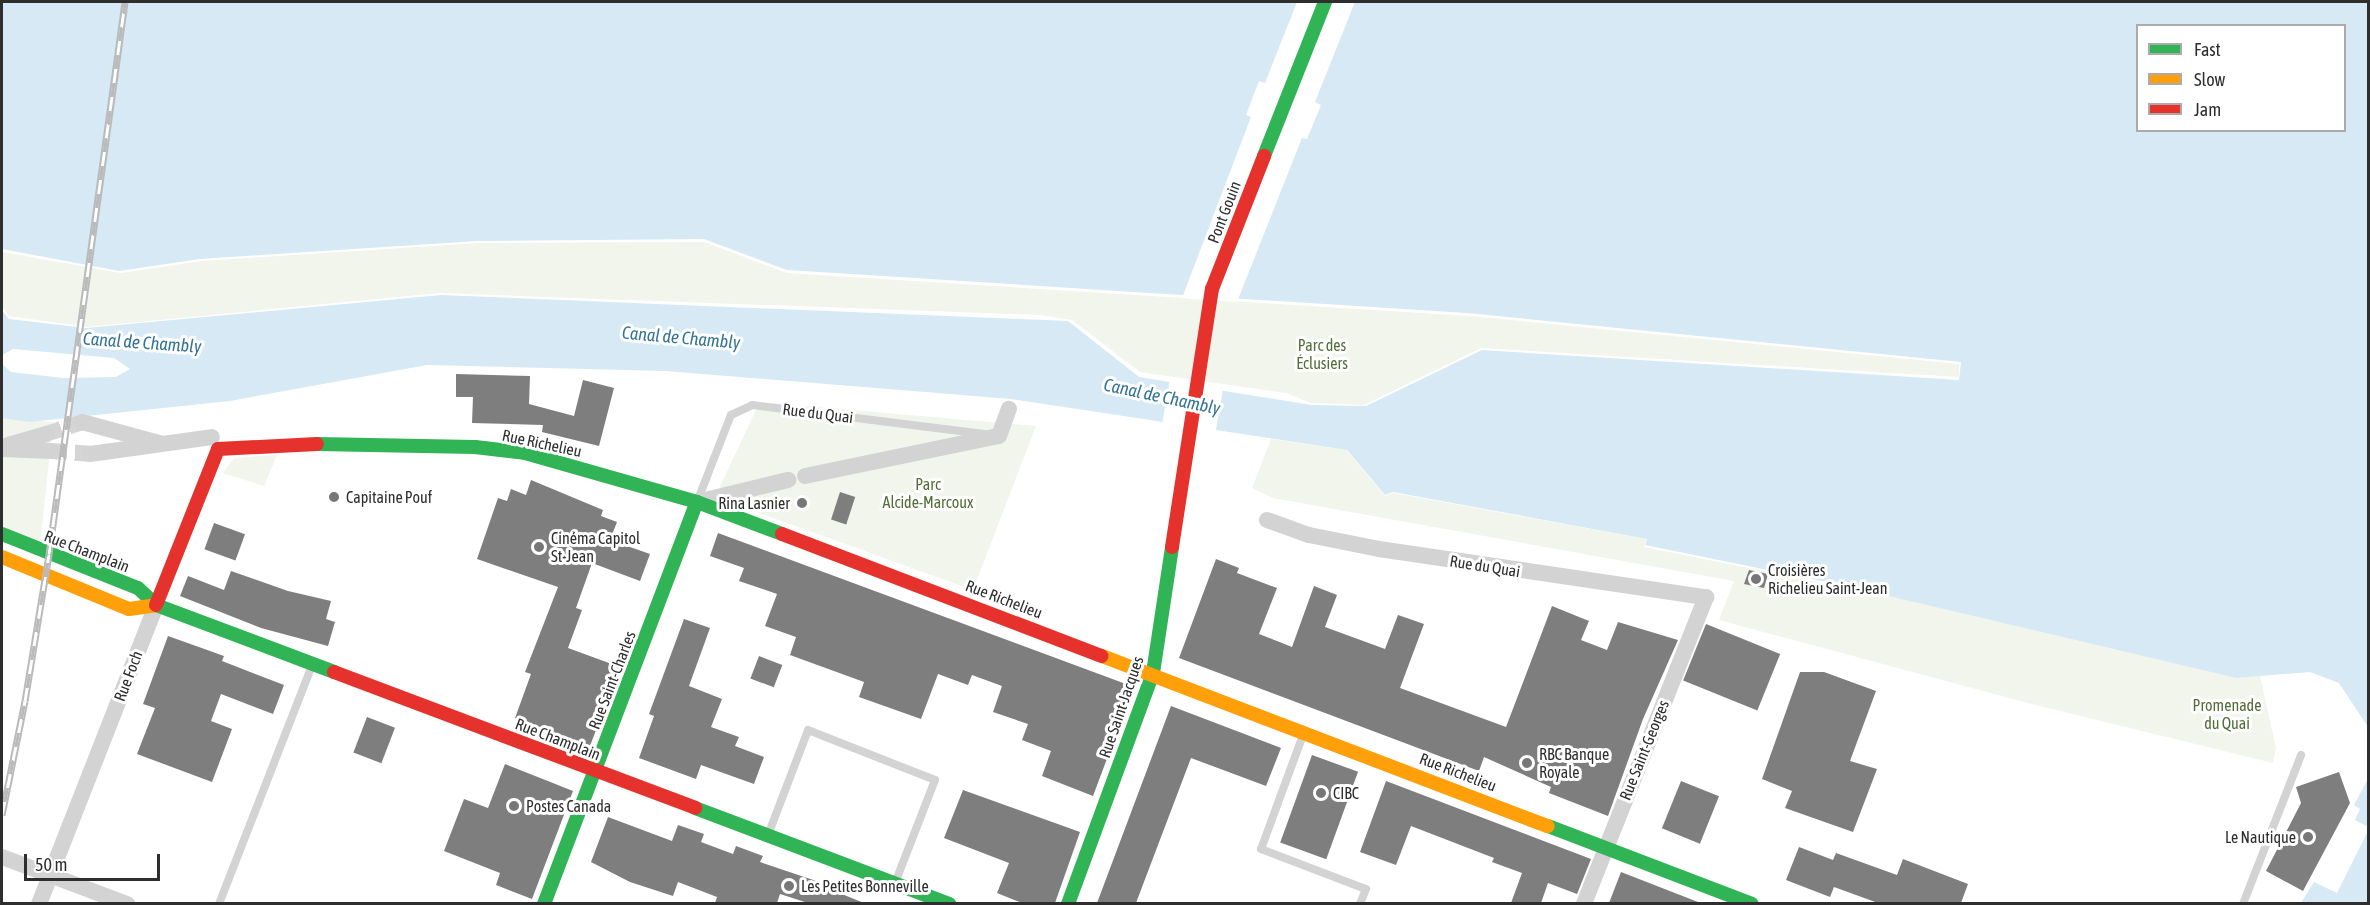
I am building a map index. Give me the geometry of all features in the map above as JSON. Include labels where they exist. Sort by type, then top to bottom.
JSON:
[{"type":"street","name":"Pont Gouin","points":[[1186,443],[1212,289],[1325,2]]},
{"type":"street","points":[[697,502],[788,480],[794,486],[800,486],[805,476],[999,436],[1009,409]]},
{"type":"street","points":[[82,422],[169,446]]},
{"type":"street","points":[[2,448],[46,434]]},
{"type":"street","name":"Rue Richelieu","points":[[215,443],[316,442],[475,447],[525,453],[697,502],[1153,672],[1752,903]]},
{"type":"street","points":[[90,454],[215,443]]},
{"type":"street","name":"Rue Foch","points":[[39,903],[156,605],[215,443]]},
{"type":"street","name":"Rue Saint-Jacques","points":[[1068,903],[1153,672],[1186,443]]},
{"type":"street","points":[[2,448],[51,451]]},
{"type":"street","name":"Rue Saint-Charles","points":[[544,903],[697,502]]},
{"type":"street","name":"Rue du Quai","points":[[1267,520],[1309,535],[1379,549],[1706,597]]},
{"type":"street","name":"Rue Champlain","points":[[2,534],[138,588],[156,605],[949,903]]},
{"type":"street","name":"Rue Champlain","points":[[2,557],[129,609],[156,605]]},
{"type":"street","name":"Rue Saint-Georges","points":[[1584,903],[1706,597]]},
{"type":"street","points":[[2,857],[127,903]]},
{"type":"lane","name":"Rue du Quai","points":[[697,502],[731,415],[752,405],[999,436]]},
{"type":"lane","points":[[219,903],[313,664]]},
{"type":"lane","points":[[768,835],[808,730],[935,780],[895,883]]},
{"type":"lane","points":[[1304,730],[1261,849],[1366,889],[1360,903]]},
{"type":"lane","points":[[2243,903],[2301,755]]},
{"type":"green space","name":"Parc des Éclusiers","points":[[704,242],[787,273],[1469,316],[1959,364],[1959,377],[1481,348],[1364,405],[1311,403],[1286,393],[1140,372],[1072,320],[1040,315],[439,293],[87,327],[9,316],[2,306],[2,252],[121,273],[202,261],[479,243]]},
{"type":"green space","name":"Parc Alcide-Marcoux","points":[[772,403],[1036,426],[973,590],[715,497],[756,410]]},
{"type":"green space","points":[[2,418],[53,422],[40,546],[2,530]]},
{"type":"green space","name":"Promenade du Quai","points":[[1271,439],[1346,450],[1385,496],[1393,493],[1646,539],[1644,547],[1898,598],[2236,678],[2260,676],[2276,748],[2273,763],[2028,703],[1719,620],[1734,581],[1273,498],[1252,488]]},
{"type":"green space","points":[[277,455],[264,486],[223,473],[234,458]]},
{"type":"water","name":"Canal de Chambly","points":[[2,2],[2368,2],[2368,727],[2339,683],[2310,672],[2236,678],[1842,585],[1645,545],[1647,539],[1393,492],[1385,495],[1347,450],[1011,399],[665,371],[427,365],[230,401],[29,422],[2,418],[2,364],[11,372],[63,378],[116,377],[130,369],[114,358],[13,349],[2,355],[2,310],[9,319],[86,328],[441,295],[1068,321],[1139,377],[1311,405],[1366,406],[1482,350],[1959,380],[1961,362],[1467,313],[787,270],[704,239],[477,241],[200,259],[119,271],[2,249]]},
{"type":"water","points":[[2368,779],[2368,827],[2355,820],[2360,809],[2354,805]]},
{"type":"water","points":[[2368,831],[2368,903],[2301,903],[2314,882],[2337,893]]},
{"type":"pier","points":[[1297,2],[1355,2],[1315,102],[1321,105],[1307,139],[1302,138],[1237,302],[1182,298],[1251,117],[1246,115],[1259,81],[1265,83]]},
{"type":"pier","points":[[1170,379],[1223,388],[1215,435],[1162,425]]},
{"type":"building","points":[[456,374],[530,376],[529,404],[574,416],[583,380],[614,388],[599,446],[542,432],[543,425],[472,423],[473,397],[456,397]]},
{"type":"building","points":[[531,480],[603,510],[601,516],[617,522],[610,540],[650,554],[640,581],[592,563],[576,608],[582,610],[568,648],[620,667],[590,746],[515,718],[531,674],[525,672],[558,587],[477,559],[498,498],[507,501],[511,489],[526,495]]},
{"type":"building","points":[[840,492],[855,497],[846,525],[831,520]]},
{"type":"building","points":[[214,523],[245,534],[235,561],[204,549]]},
{"type":"building","points":[[718,533],[1134,687],[1093,796],[1042,776],[1051,751],[1022,740],[1028,724],[993,712],[1002,686],[972,675],[968,685],[938,674],[921,719],[859,697],[864,682],[790,655],[796,637],[765,626],[777,594],[739,581],[744,568],[710,556]]},
{"type":"building","points":[[1216,559],[1239,568],[1237,573],[1277,588],[1259,634],[1292,647],[1314,586],[1337,595],[1325,627],[1385,649],[1398,615],[1424,624],[1400,688],[1506,727],[1552,606],[1589,621],[1581,640],[1607,650],[1618,622],[1678,640],[1643,719],[1608,816],[1549,793],[1551,787],[1484,757],[1479,771],[1179,658]]},
{"type":"building","name":"Croisières Richelieu Saint-Jean","points":[[1749,570],[1768,574],[1764,588],[1744,584]]},
{"type":"building","points":[[231,571],[288,591],[331,601],[326,619],[335,622],[328,646],[261,628],[180,596],[188,576],[224,590]]},
{"type":"building","points":[[684,619],[710,628],[689,686],[722,699],[711,727],[739,737],[735,746],[764,757],[754,784],[701,765],[696,779],[639,758],[654,716],[649,714]]},
{"type":"building","points":[[1706,624],[1780,654],[1757,711],[1683,681]]},
{"type":"building","points":[[168,636],[224,656],[222,661],[284,685],[273,714],[221,694],[211,721],[232,729],[212,782],[137,754],[155,708],[143,704]]},
{"type":"building","points":[[759,656],[782,665],[774,687],[750,678]]},
{"type":"building","points":[[1800,672],[1824,672],[1876,691],[1850,761],[1877,769],[1853,832],[1785,808],[1792,791],[1762,779]]},
{"type":"building","points":[[1171,706],[1281,748],[1266,786],[1191,758],[1136,903],[1097,903]]},
{"type":"building","points":[[367,717],[395,728],[381,763],[353,752]]},
{"type":"building","points":[[1312,755],[1358,772],[1326,859],[1280,842]]},
{"type":"building","points":[[505,764],[573,791],[532,899],[496,885],[500,873],[444,851],[464,799],[488,808]]},
{"type":"building","name":"Le Nautique","points":[[2339,772],[2350,803],[2303,891],[2266,871],[2301,803],[2296,787]]},
{"type":"building","points":[[1386,781],[1591,859],[1577,894],[1548,883],[1541,903],[1511,903],[1522,873],[1492,862],[1494,858],[1411,826],[1396,865],[1360,852]]},
{"type":"building","points":[[1681,781],[1719,796],[1700,844],[1662,828]]},
{"type":"building","points":[[963,790],[1080,832],[1055,903],[1022,903],[997,893],[1009,863],[944,838]]},
{"type":"building","points":[[608,817],[672,841],[678,825],[704,834],[701,842],[733,854],[736,846],[763,856],[760,862],[828,885],[827,888],[864,903],[808,903],[780,894],[777,903],[715,903],[717,897],[678,882],[673,896],[630,882],[591,862]]},
{"type":"building","points":[[1799,847],[1833,860],[1836,853],[1897,875],[1903,859],[1968,884],[1961,903],[1878,903],[1834,887],[1830,897],[1786,880]]},
{"type":"building","points":[[1621,872],[1698,902],[1698,903],[1609,903]]},
{"type":"tunnel","points":[[46,434],[82,422]]},
{"type":"tunnel","points":[[51,451],[90,454]]},
{"type":"railway","points":[[2,815],[25,701],[49,554],[125,2]]},
{"type":"traffic: fast","points":[[1264,156],[1325,2]]},
{"type":"traffic: fast","points":[[317,444],[475,447],[525,453],[697,502],[782,534]]},
{"type":"traffic: fast","points":[[544,904],[697,502]]},
{"type":"traffic: fast","points":[[2,534],[138,588],[156,605],[334,672]]},
{"type":"traffic: fast","points":[[1068,904],[1153,673],[1172,547]]},
{"type":"traffic: fast","points":[[695,808],[949,904]]},
{"type":"traffic: fast","points":[[1548,826],[1752,904]]},
{"type":"traffic: slow","points":[[2,557],[129,609],[156,605]]},
{"type":"traffic: slow","points":[[1102,656],[1548,826]]},
{"type":"traffic: jam","points":[[1172,547],[1212,289],[1264,156]]},
{"type":"traffic: jam","points":[[156,605],[218,449],[317,444]]},
{"type":"traffic: jam","points":[[782,534],[1102,656]]},
{"type":"traffic: jam","points":[[334,672],[695,808]]},
{"type":"place","name":"Capitaine Pouf","points":[[334,497]]},
{"type":"place","name":"Rina Lasnier","points":[[802,503]]},
{"type":"place","name":"Cinéma Capitol St-Jean","points":[[539,547]]},
{"type":"place","name":"Croisières Richelieu Saint-Jean","points":[[1756,579]]},
{"type":"place","name":"RBC Banque Royale","points":[[1527,763]]},
{"type":"place","name":"CIBC","points":[[1321,793]]},
{"type":"place","name":"Postes Canada","points":[[514,806]]},
{"type":"place","name":"Le Nautique","points":[[2308,837]]},
{"type":"place","name":"Les Petites Bonneville","points":[[789,886]]}]
